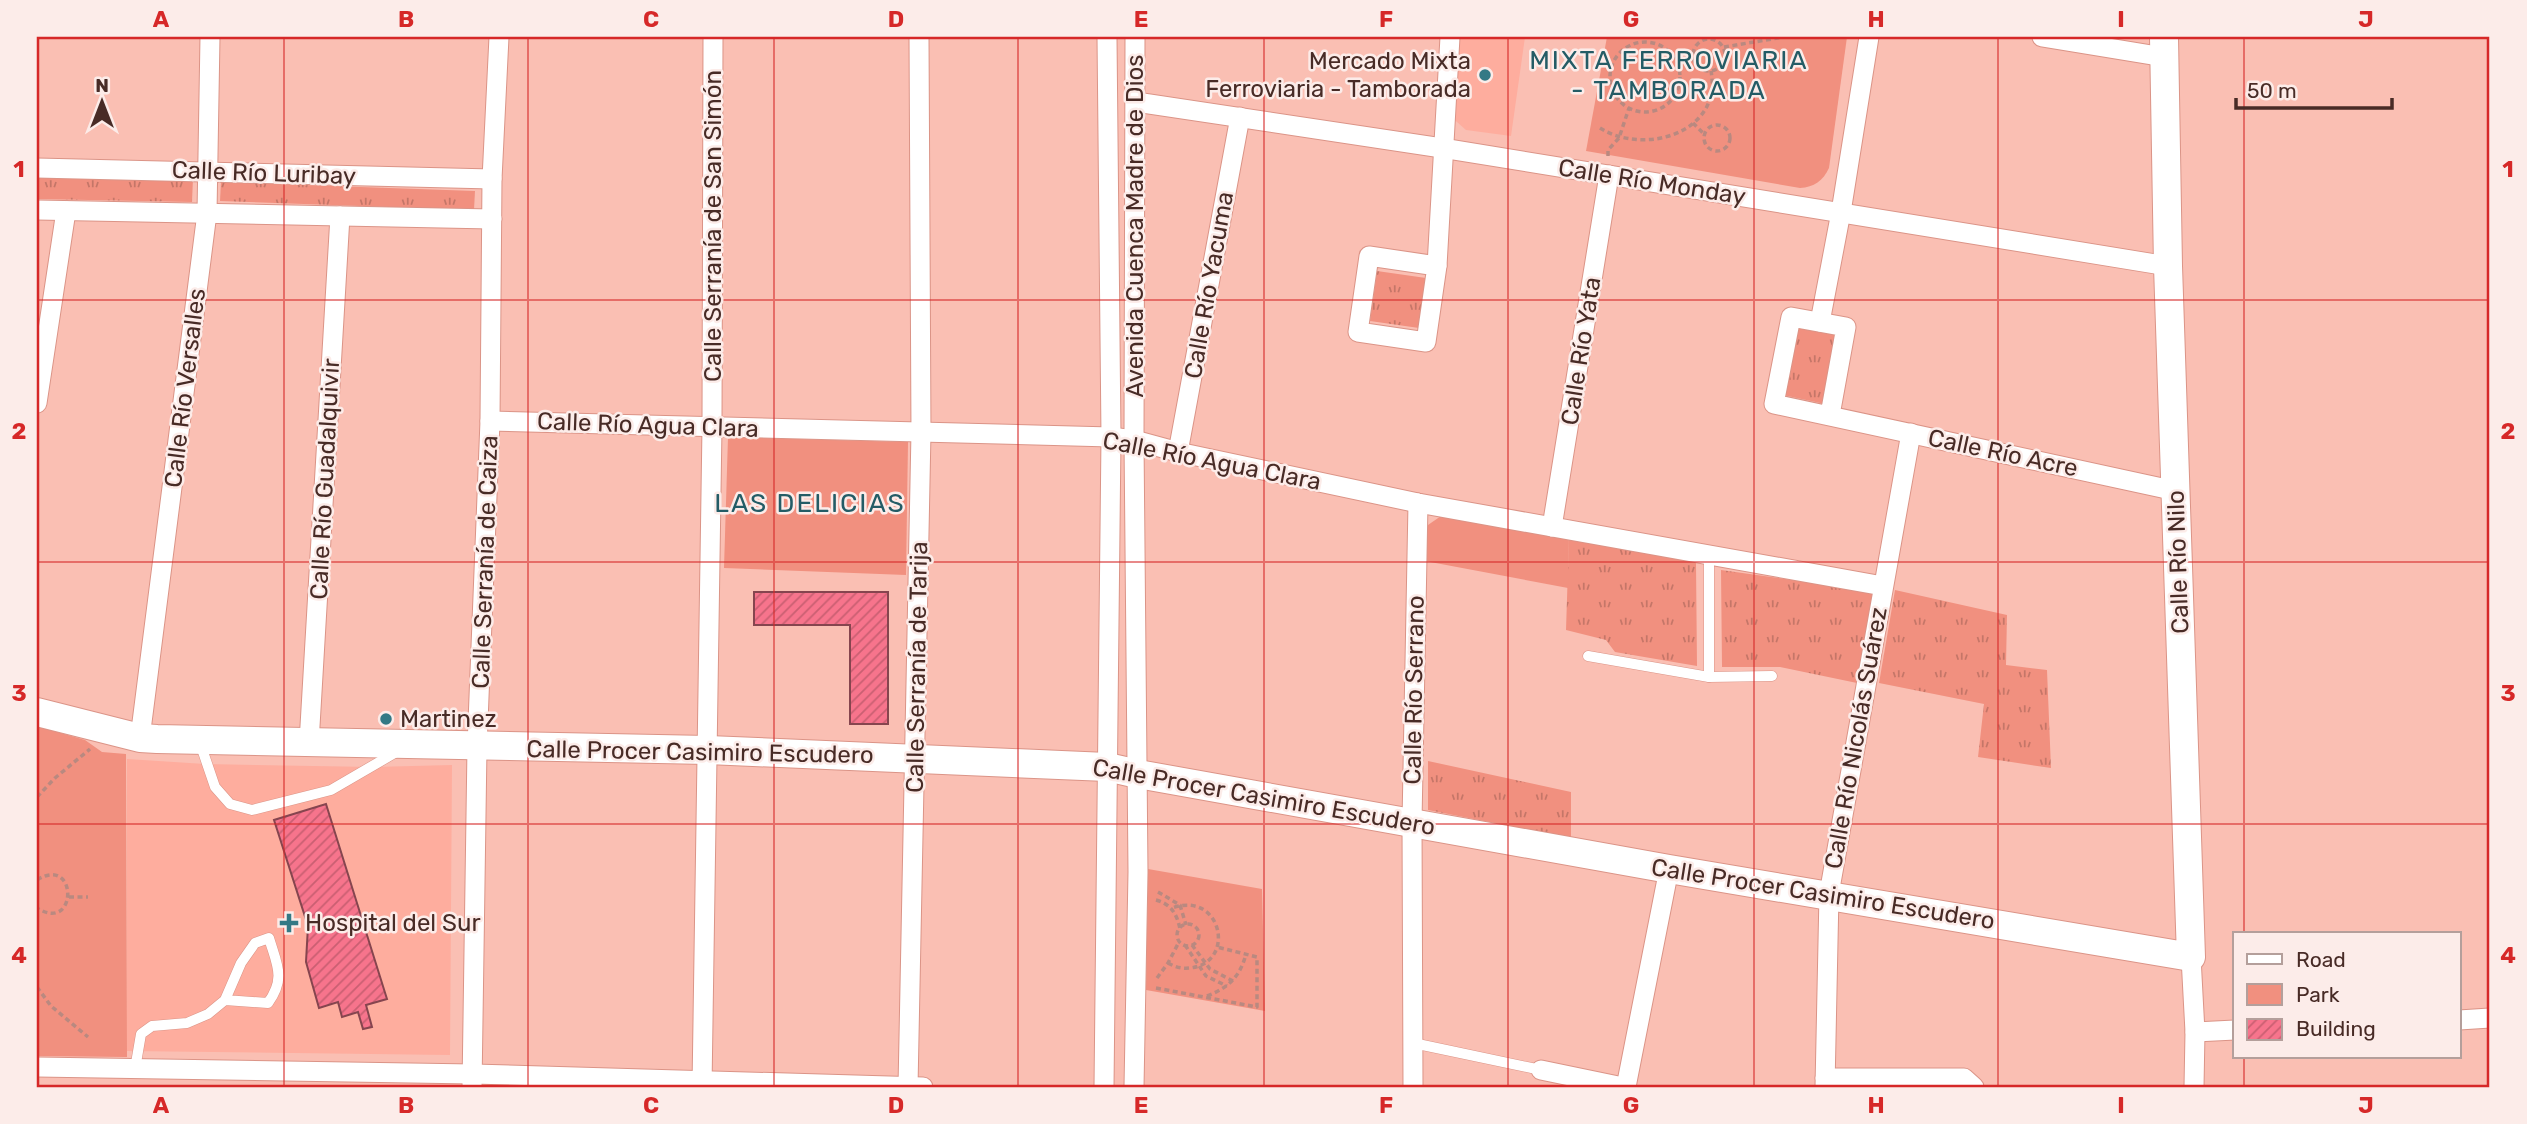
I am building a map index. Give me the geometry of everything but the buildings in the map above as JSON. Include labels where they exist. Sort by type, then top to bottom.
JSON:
[{"type":"main road","name":"Calle Río Nilo","points":[[2164,47],[2168,266],[2191,957]]},
{"type":"main road","name":"Calle Procer Casimiro Escudero","points":[[37,712],[140,738],[708,750],[1107,767],[1669,869],[2191,957]]},
{"type":"street","name":"Calle Río Versalles","points":[[140,738],[207,213],[210,37]]},
{"type":"street","name":"Calle Serranía de Caiza","points":[[473,1081],[477,747],[490,421],[492,179],[499,37]]},
{"type":"street","name":"Calle Serranía de San Simón","points":[[702,1084],[712,427],[713,37]]},
{"type":"street","name":"Calle Serranía de Tarija","points":[[908,1087],[921,432],[919,37]]},
{"type":"street","name":"Avenida Cuenca Madre de Dios","points":[[1104,1087],[1111,438],[1107,37]]},
{"type":"street","name":"Avenida Cuenca Madre de Dios","points":[[1134,1087],[1138,774],[1134,440],[1135,37]]},
{"type":"street","points":[[1437,266],[1369,256],[1358,332],[1426,342],[1437,266],[1450,37]]},
{"type":"street","points":[[1820,322],[1869,37]]},
{"type":"street","points":[[2042,37],[2164,47]]},
{"type":"street","name":"Calle Río Monday","points":[[1136,102],[1442,148],[2168,266]]},
{"type":"street","name":"Calle Río Yacuma","points":[[1178,452],[1240,117]]},
{"type":"street","name":"Calle Río Luribay","points":[[37,168],[492,179]]},
{"type":"street","name":"Calle Río Yata","points":[[1552,527],[1609,175]]},
{"type":"street","name":"Calle Río Luribay","points":[[37,210],[492,219]]},
{"type":"street","points":[[37,403],[66,211]]},
{"type":"street","name":"Calle Río Guadalquivir","points":[[309,743],[340,216]]},
{"type":"street","points":[[1791,317],[1846,327],[1829,415],[1774,404],[1791,317]]},
{"type":"street","name":"Calle Río Acre","points":[[1829,415],[2176,491]]},
{"type":"street","name":"Calle Río Agua Clara","points":[[490,421],[1134,440],[1178,452],[1418,503],[1883,586]]},
{"type":"street","name":"Calle Río Nicolás Suárez","points":[[1825,1083],[1829,894],[1911,433]]},
{"type":"street","name":"Calle Río Serrano","points":[[1413,1087],[1412,822],[1418,503]]},
{"type":"street","points":[[1541,1070],[1625,1087],[1669,869]]},
{"type":"street","name":"Calle Río Nilo","points":[[2191,957],[2195,1032],[2194,1087]]},
{"type":"street","points":[[2460,1020],[2490,1018]]},
{"type":"street","points":[[2195,1032],[2233,1030]]},
{"type":"street","points":[[37,1067],[141,1075],[305,1079],[923,1087]]},
{"type":"street","points":[[1825,1083],[1964,1078],[1975,1087]]},
{"type":"lane","points":[[1709,556],[1709,677]]},
{"type":"lane","points":[[1588,656],[1709,677],[1772,676]]},
{"type":"lane","points":[[199,740],[215,787],[230,804],[252,810],[331,790],[407,745]]},
{"type":"lane","points":[[141,1075],[141,1034],[152,1026],[187,1023],[208,1014],[225,1000],[241,963],[255,943],[269,938],[279,972],[278,989],[268,1003],[225,1000]]},
{"type":"lane","points":[[1413,1043],[1541,1070]]},
{"type":"path","points":[[1724,47],[1784,37]]},
{"type":"path","points":[[1647,39],[1672,54],[1679,66],[1680,80],[1676,93],[1668,104],[1642,112],[1629,108],[1618,100],[1611,88],[1609,74],[1613,61],[1628,47],[1647,39]]},
{"type":"path","points":[[1701,39],[1714,39],[1724,47],[1726,54],[1722,66],[1705,71],[1695,63],[1693,50],[1701,39]]},
{"type":"path","points":[[1600,128],[1619,138],[1634,140],[1665,138],[1679,133],[1693,123],[1711,98],[1711,71]]},
{"type":"path","points":[[1609,175],[1608,150],[1619,138],[1629,108]]},
{"type":"path","points":[[1693,123],[1704,134],[1704,144],[1712,150],[1722,150],[1729,143],[1728,133],[1721,126],[1711,126],[1704,134]]},
{"type":"path","points":[[37,797],[110,731]]},
{"type":"path","points":[[37,880],[49,875],[62,879],[69,897],[63,908],[57,911],[44,912],[37,908]]},
{"type":"path","points":[[1150,890],[1164,894],[1180,905],[1186,925]]},
{"type":"path","points":[[69,897],[88,897]]},
{"type":"path","points":[[1150,899],[1164,902],[1172,908],[1180,929]]},
{"type":"path","points":[[1168,963],[1184,969],[1198,966],[1204,964],[1217,947],[1218,929],[1208,912],[1191,905],[1172,908]]},
{"type":"path","points":[[1185,946],[1192,945],[1197,940],[1199,934],[1193,926],[1186,925],[1180,929],[1177,935],[1179,942],[1185,946],[1206,975],[1227,986]]},
{"type":"path","points":[[1179,942],[1168,963],[1150,987],[1257,1007],[1257,957],[1217,947]]},
{"type":"path","points":[[1192,945],[1204,964],[1233,981]]},
{"type":"path","points":[[1204,997],[1233,981],[1243,966],[1246,954]]},
{"type":"path","points":[[37,987],[51,1006],[88,1037]]},
{"type":"shaded area","name":"Mercado Mixta Ferroviaria - Tamborada","points":[[1454,37],[1525,37],[1511,136],[1466,130],[1448,114]]},
{"type":"shaded area","name":"Hospital del Sur","points":[[127,759],[205,764],[373,767],[452,765],[450,1055],[127,1051]]},
{"type":"green space","points":[[1607,37],[1847,37],[1827,173],[1818,182],[1800,188],[1586,151]]},
{"type":"green space","points":[[37,177],[193,178],[192,202],[37,199]]},
{"type":"green space","points":[[221,182],[475,191],[474,210],[220,201]]},
{"type":"green space","points":[[1377,271],[1426,278],[1419,328],[1370,321]]},
{"type":"green space","points":[[1797,327],[1838,335],[1825,404],[1783,395]]},
{"type":"green space","points":[[728,437],[908,442],[906,575],[724,568]]},
{"type":"green space","points":[[1441,516],[1569,536],[1568,588],[1425,561],[1428,525]]},
{"type":"green space","points":[[1569,536],[1696,563],[1697,666],[1615,652],[1606,640],[1566,630]]},
{"type":"green space","points":[[1721,570],[1873,591],[1857,683],[1780,667],[1722,667]]},
{"type":"green space","points":[[1895,590],[2007,615],[2006,665],[2047,670],[2051,768],[1978,757],[1984,704],[1879,683]]},
{"type":"green space","points":[[37,726],[85,740],[102,752],[126,754],[127,1057],[37,1056]]},
{"type":"green space","points":[[1428,761],[1571,792],[1571,838],[1428,810]]},
{"type":"green space","points":[[1148,869],[1262,889],[1265,1011],[1146,990]]},
{"type":"place","name":"Mercado Mixta Ferroviaria - Tamborada","points":[[1485,75]]},
{"type":"place","name":"Martinez","points":[[386,719]]},
{"type":"place","name":"Hospital del Sur","points":[[289,923]]},
{"type":"district","name":"MIXTA FERROVIARIA - TAMBORADA","points":[[1669,75]]},
{"type":"district","name":"LAS DELICIAS","points":[[810,503]]}]
